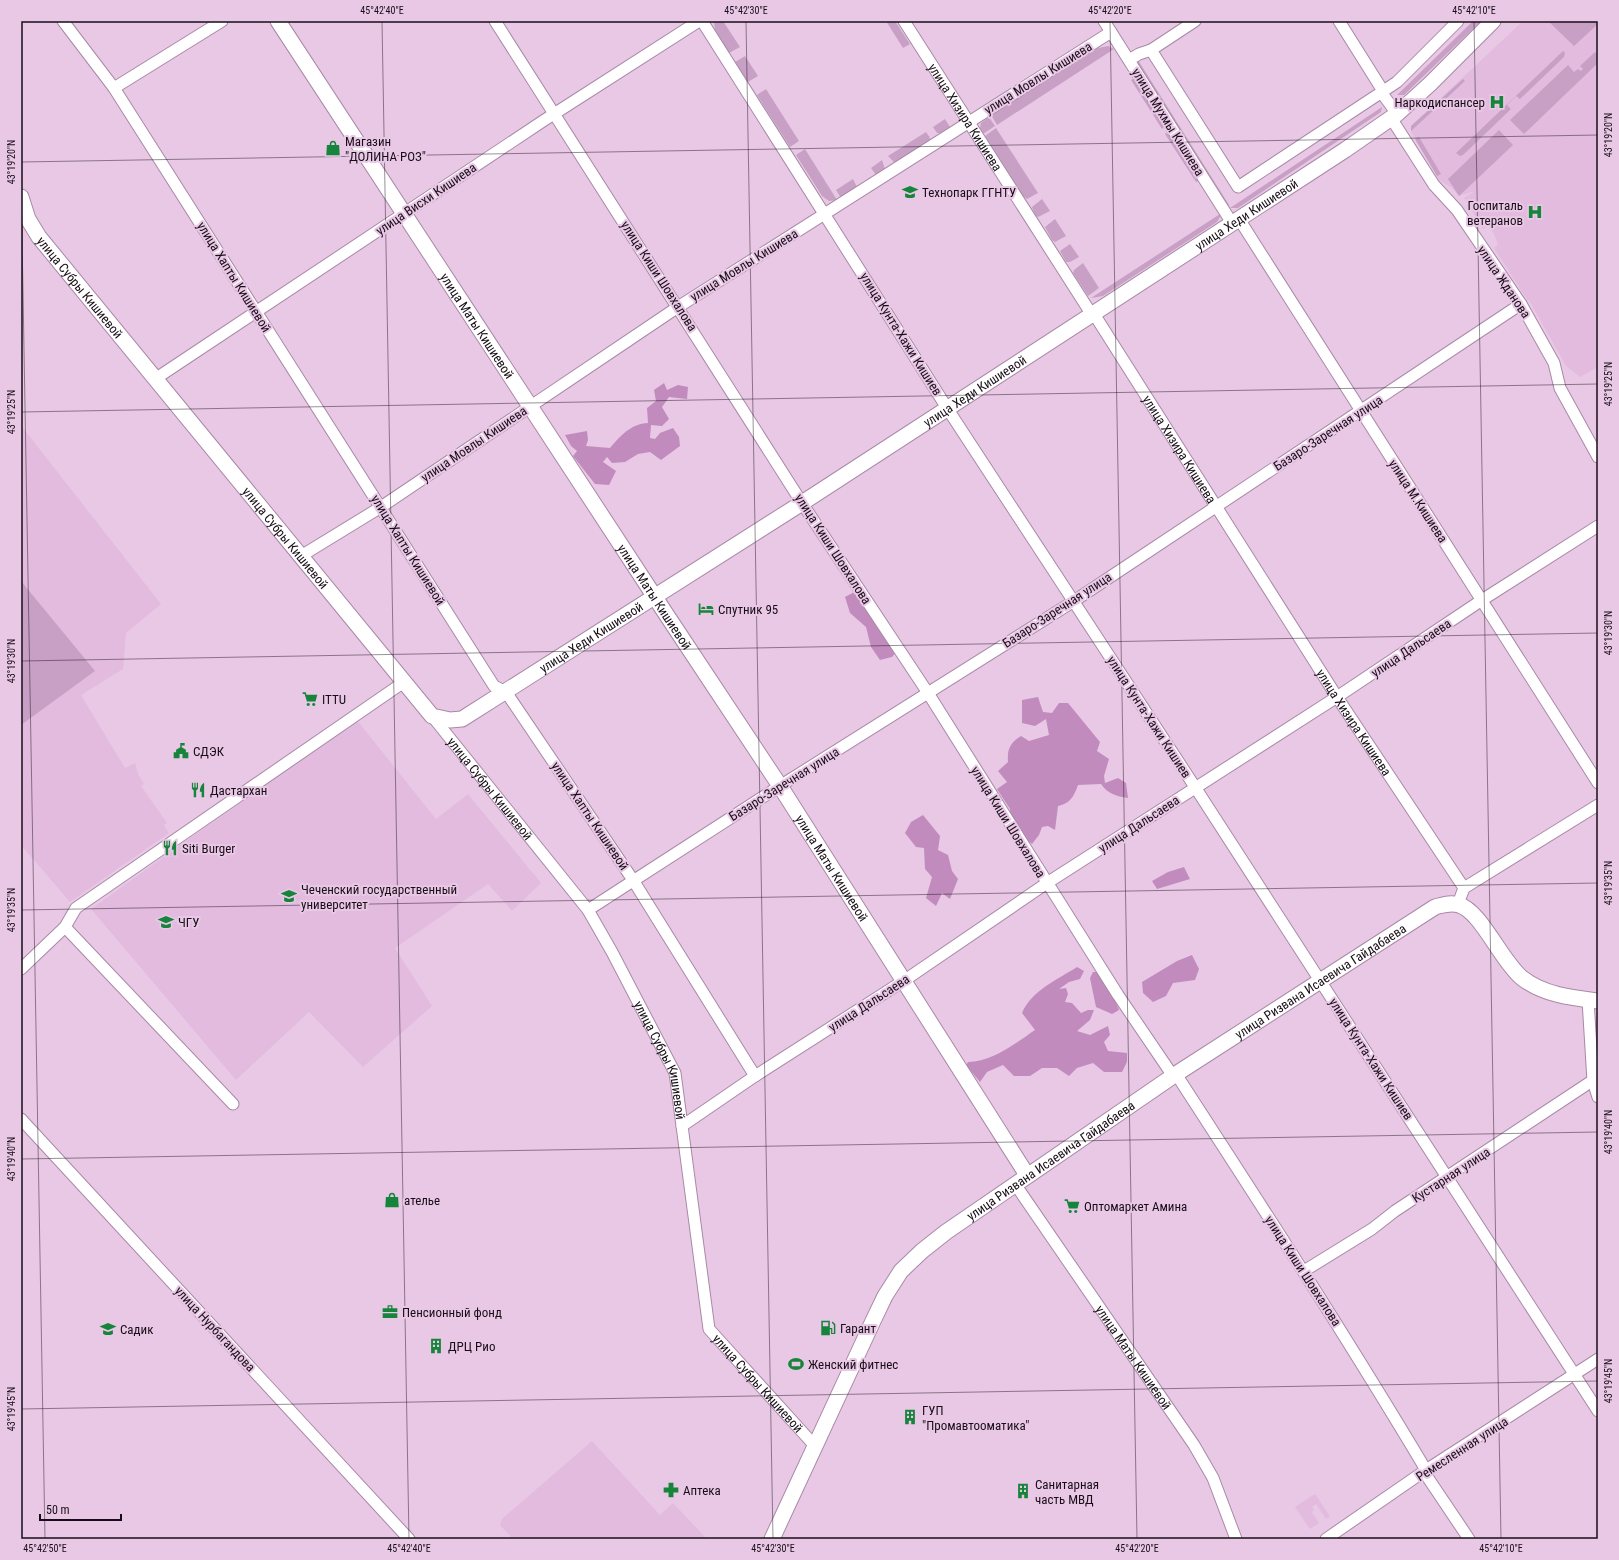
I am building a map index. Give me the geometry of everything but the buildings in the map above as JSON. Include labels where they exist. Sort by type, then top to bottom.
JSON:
[{"type":"street","name":"улица Хапты Кишиевой","points":[[63,21],[114,88],[494,686],[506,692],[633,880],[755,1076]]},
{"type":"street","points":[[114,88],[222,21]]},
{"type":"street","name":"улица Маты Кишиевой","points":[[278,21],[655,598],[780,786],[1028,1175]]},
{"type":"street","name":"улица Киши Шовхалова","points":[[496,21],[802,503],[928,693],[1118,996],[1175,1075],[1304,1271],[1368,1373],[1425,1471],[1469,1539]]},
{"type":"street","name":"улица Висхи Кишиева","points":[[155,379],[554,114],[701,21]]},
{"type":"street","name":"улица Кунта-Хажи Кишиев","points":[[701,21],[947,408],[1195,787],[1598,1411]]},
{"type":"street","name":"улица Хизира Кишиева","points":[[904,21],[1093,314],[1215,507],[1464,888]]},
{"type":"street","name":"улица Мухмы Кишиева","points":[[1104,21],[1235,221]]},
{"type":"street","points":[[1129,60],[1139,54],[1151,50],[1195,21]]},
{"type":"street","name":"улица Жданова","points":[[1339,21],[1383,91],[1394,116],[1434,185],[1457,210],[1521,304],[1554,363],[1560,388],[1598,457]]},
{"type":"street","points":[[1151,50],[1238,187],[1397,82],[1458,21]]},
{"type":"street","name":"улица Хеди Кишиевой","points":[[432,716],[450,720],[462,719],[506,692],[655,598],[1235,221],[1394,116],[1493,21]]},
{"type":"street","name":"улица Мовлы Кишиева","points":[[301,556],[381,507],[678,307],[1111,32]]},
{"type":"street","name":"улица Субры Кишиевой","points":[[21,197],[25,222],[39,237],[432,716],[588,910],[675,1073],[709,1329],[815,1446]]},
{"type":"street","name":"улица М.Кишиева","points":[[1235,221],[1361,411],[1598,783]]},
{"type":"street","name":"Базаро-Заречная улица","points":[[588,910],[780,786],[1074,601],[1521,304]]},
{"type":"street","name":"улица Дальсаева","points":[[682,1126],[755,1076],[905,980],[1047,884],[1195,787],[1338,697],[1482,600],[1598,526]]},
{"type":"street","points":[[21,969],[66,927],[76,908],[404,682]]},
{"type":"street","points":[[1598,805],[1464,888],[1458,904],[1467,908],[1475,916],[1505,960],[1522,978],[1537,988],[1553,994],[1593,1001],[1598,1097]]},
{"type":"street","name":"улица Ризвана Исаевича Гайдабаева","points":[[772,1539],[882,1302],[901,1271],[922,1251],[946,1232],[1015,1184],[1175,1075],[1435,907],[1446,904],[1458,904]]},
{"type":"street","points":[[66,927],[233,1104]]},
{"type":"street","name":"Кустарная улица","points":[[1304,1271],[1372,1229],[1395,1211],[1596,1079]]},
{"type":"street","name":"улица Нурбагандова","points":[[21,1119],[409,1539]]},
{"type":"street","name":"улица Маты Кишиевой","points":[[1015,1184],[1194,1445],[1213,1478],[1236,1539]]},
{"type":"street","name":"Ремесленная улица","points":[[1326,1539],[1425,1471],[1575,1376],[1598,1359]]},
{"type":"shaded area","points":[[714,21],[723,21],[740,47],[729,53],[715,31]]},
{"type":"shaded area","points":[[886,21],[895,21],[910,44],[903,48]]},
{"type":"shaded area","points":[[1473,21],[1481,21],[1404,95],[1397,95]]},
{"type":"shaded area","points":[[1523,21],[1598,21],[1598,367],[1580,377],[1566,366],[1529,300],[1528,301],[1494,248],[1498,245],[1494,234],[1488,226],[1483,229],[1464,198],[1475,191],[1459,196],[1452,188],[1439,180],[1411,131],[1411,126]]},
{"type":"shaded area","points":[[1548,21],[1598,21],[1598,24],[1574,46]]},
{"type":"shaded area","points":[[1108,46],[1114,49],[997,125],[991,115],[1098,48]]},
{"type":"shaded area","points":[[1563,51],[1565,53],[1564,57],[1520,99],[1516,96],[1507,105],[1511,109],[1463,155],[1460,156],[1456,153]]},
{"type":"shaded area","points":[[1595,52],[1598,55],[1598,63],[1524,134],[1510,120],[1568,65],[1574,72],[1578,69],[1581,71],[1583,69],[1580,66]]},
{"type":"shaded area","points":[[745,56],[758,76],[748,82],[735,62]]},
{"type":"shaded area","points":[[1138,60],[1229,205],[1227,206],[1137,63]]},
{"type":"shaded area","points":[[1133,79],[1164,127],[1162,129],[1131,80]]},
{"type":"shaded area","points":[[1463,79],[1465,81],[1411,131],[1411,126]]},
{"type":"shaded area","points":[[766,89],[799,141],[790,147],[757,95]]},
{"type":"shaded area","points":[[1382,107],[1381,112],[1238,208],[1230,208]]},
{"type":"shaded area","points":[[989,117],[995,126],[983,134],[980,128],[981,123]]},
{"type":"shaded area","points":[[945,119],[950,127],[941,133],[937,133],[933,127]]},
{"type":"shaded area","points":[[996,128],[1038,193],[1027,199],[1023,196],[985,136]]},
{"type":"shaded area","points":[[1499,130],[1513,145],[1459,196],[1448,179]]},
{"type":"shaded area","points":[[926,132],[930,138],[929,141],[895,163],[888,156]]},
{"type":"shaded area","points":[[1167,132],[1199,181],[1196,182],[1165,134]]},
{"type":"shaded area","points":[[1419,137],[1441,174],[1437,176],[1415,139]]},
{"type":"shaded area","points":[[805,149],[837,200],[829,201],[822,196],[796,155]]},
{"type":"shaded area","points":[[882,160],[885,169],[876,175],[871,168]]},
{"type":"shaded area","points":[[853,179],[857,187],[841,198],[836,190]]},
{"type":"shaded area","points":[[1042,199],[1050,211],[1038,217],[1035,215],[1032,207]]},
{"type":"shaded area","points":[[1220,214],[1217,222],[1103,296],[1091,298]]},
{"type":"shaded area","points":[[1055,219],[1066,236],[1055,242],[1052,240],[1045,227]]},
{"type":"shaded area","points":[[1070,244],[1079,257],[1070,262],[1066,262],[1060,251]]},
{"type":"shaded area","points":[[1083,263],[1099,288],[1088,296],[1073,273],[1074,270]]},
{"type":"shaded area","points":[[664,383],[667,390],[678,385],[688,387],[687,399],[669,397],[662,407],[669,419],[662,426],[651,425],[650,438],[655,439],[660,433],[673,428],[679,437],[680,446],[661,460],[650,452],[638,454],[625,462],[612,463],[607,457],[603,462],[616,471],[609,485],[595,484],[573,456],[577,451],[571,446],[565,435],[587,431],[588,440],[586,446],[610,448],[631,428],[648,423],[647,408],[656,401],[654,390]]},
{"type":"shaded area","points":[[23,428],[161,604],[126,633],[123,669],[81,695],[125,768],[135,763],[138,774],[144,784],[141,786],[167,823],[164,825],[169,833],[70,902],[21,845],[21,430]]},
{"type":"shaded area","points":[[21,581],[95,671],[21,725]]},
{"type":"shaded area","points":[[858,590],[897,651],[892,657],[880,660],[871,647],[866,627],[850,613],[845,597]]},
{"type":"shaded area","points":[[1038,697],[1043,712],[1052,713],[1059,703],[1068,703],[1100,742],[1097,751],[1109,759],[1104,776],[1105,783],[1118,778],[1126,783],[1128,798],[1113,794],[1106,790],[1101,784],[1078,785],[1071,799],[1065,804],[1058,806],[1055,830],[1048,826],[1042,827],[1039,835],[1032,844],[1023,837],[1011,822],[1010,809],[997,789],[1007,782],[998,771],[1008,762],[1008,753],[1014,741],[1021,736],[1029,741],[1049,735],[1046,719],[1035,726],[1022,723],[1022,700]]},
{"type":"shaded area","name":"Чеченский государственный университет","points":[[356,719],[436,819],[468,794],[541,883],[512,911],[488,884],[395,948],[432,1006],[363,1067],[309,1012],[236,1080],[91,909]]},
{"type":"shaded area","points":[[923,815],[940,836],[938,850],[948,855],[952,871],[958,879],[950,899],[942,893],[936,906],[926,898],[932,877],[925,869],[924,848],[916,847],[905,833],[911,822]]},
{"type":"shaded area","points":[[1184,867],[1190,879],[1157,889],[1152,881],[1168,872]]},
{"type":"shaded area","points":[[1192,955],[1199,969],[1195,980],[1173,983],[1166,996],[1153,1002],[1143,993],[1142,982],[1177,961]]},
{"type":"shaded area","points":[[1077,967],[1084,971],[1080,979],[1069,982],[1059,989],[1066,988],[1068,994],[1065,1002],[1072,1003],[1081,1013],[1088,1010],[1094,1010],[1090,1020],[1077,1031],[1090,1035],[1108,1026],[1110,1035],[1104,1042],[1108,1051],[1127,1053],[1127,1062],[1122,1072],[1104,1072],[1093,1063],[1077,1068],[1069,1076],[1057,1068],[1042,1068],[1030,1076],[1014,1076],[1003,1065],[987,1072],[980,1082],[966,1065],[968,1062],[986,1059],[995,1055],[1012,1046],[1035,1030],[1022,1013],[1026,1005],[1046,986]]},
{"type":"shaded area","points":[[1093,972],[1098,972],[1116,997],[1116,1003],[1119,1010],[1112,1014],[1096,1007],[1090,978]]},
{"type":"shaded area","points":[[592,1441],[660,1515],[673,1503],[706,1538],[513,1539],[500,1525],[502,1519]]},
{"type":"shaded area","points":[[1315,1494],[1330,1516],[1326,1519],[1316,1504],[1312,1507],[1314,1510],[1312,1512],[1319,1523],[1310,1529],[1295,1507]]},
{"type":"place","name":"Наркодиспансер","points":[[1497,102]]},
{"type":"place","name":"Магазин \"ДОЛИНА РОЗ\"","points":[[333,148]]},
{"type":"place","name":"Технопарк ГГНТУ","points":[[910,192]]},
{"type":"place","name":"Госпиталь ветеранов","points":[[1535,212]]},
{"type":"place","name":"Спутник 95","points":[[706,609]]},
{"type":"place","name":"ITTU","points":[[310,699]]},
{"type":"place","name":"СДЭК","points":[[181,751]]},
{"type":"place","name":"Дастархан","points":[[198,790]]},
{"type":"place","name":"Siti Burger","points":[[170,848]]},
{"type":"place","name":"Чеченский государственный университет","points":[[289,896]]},
{"type":"place","name":"ЧГУ","points":[[166,922]]},
{"type":"place","name":"ателье","points":[[392,1200]]},
{"type":"place","name":"Оптомаркет Амина","points":[[1072,1206]]},
{"type":"place","name":"Пенсионный фонд","points":[[390,1312]]},
{"type":"place","name":"Гарант","points":[[828,1328]]},
{"type":"place","name":"Садик","points":[[108,1329]]},
{"type":"place","name":"ДРЦ Рио","points":[[436,1346]]},
{"type":"place","name":"Женский фитнес","points":[[796,1364]]},
{"type":"place","name":"ГУП \"Промавтооматика\"","points":[[910,1417]]},
{"type":"place","name":"Аптека","points":[[671,1490]]},
{"type":"place","name":"Санитарная часть МВД","points":[[1023,1491]]}]
